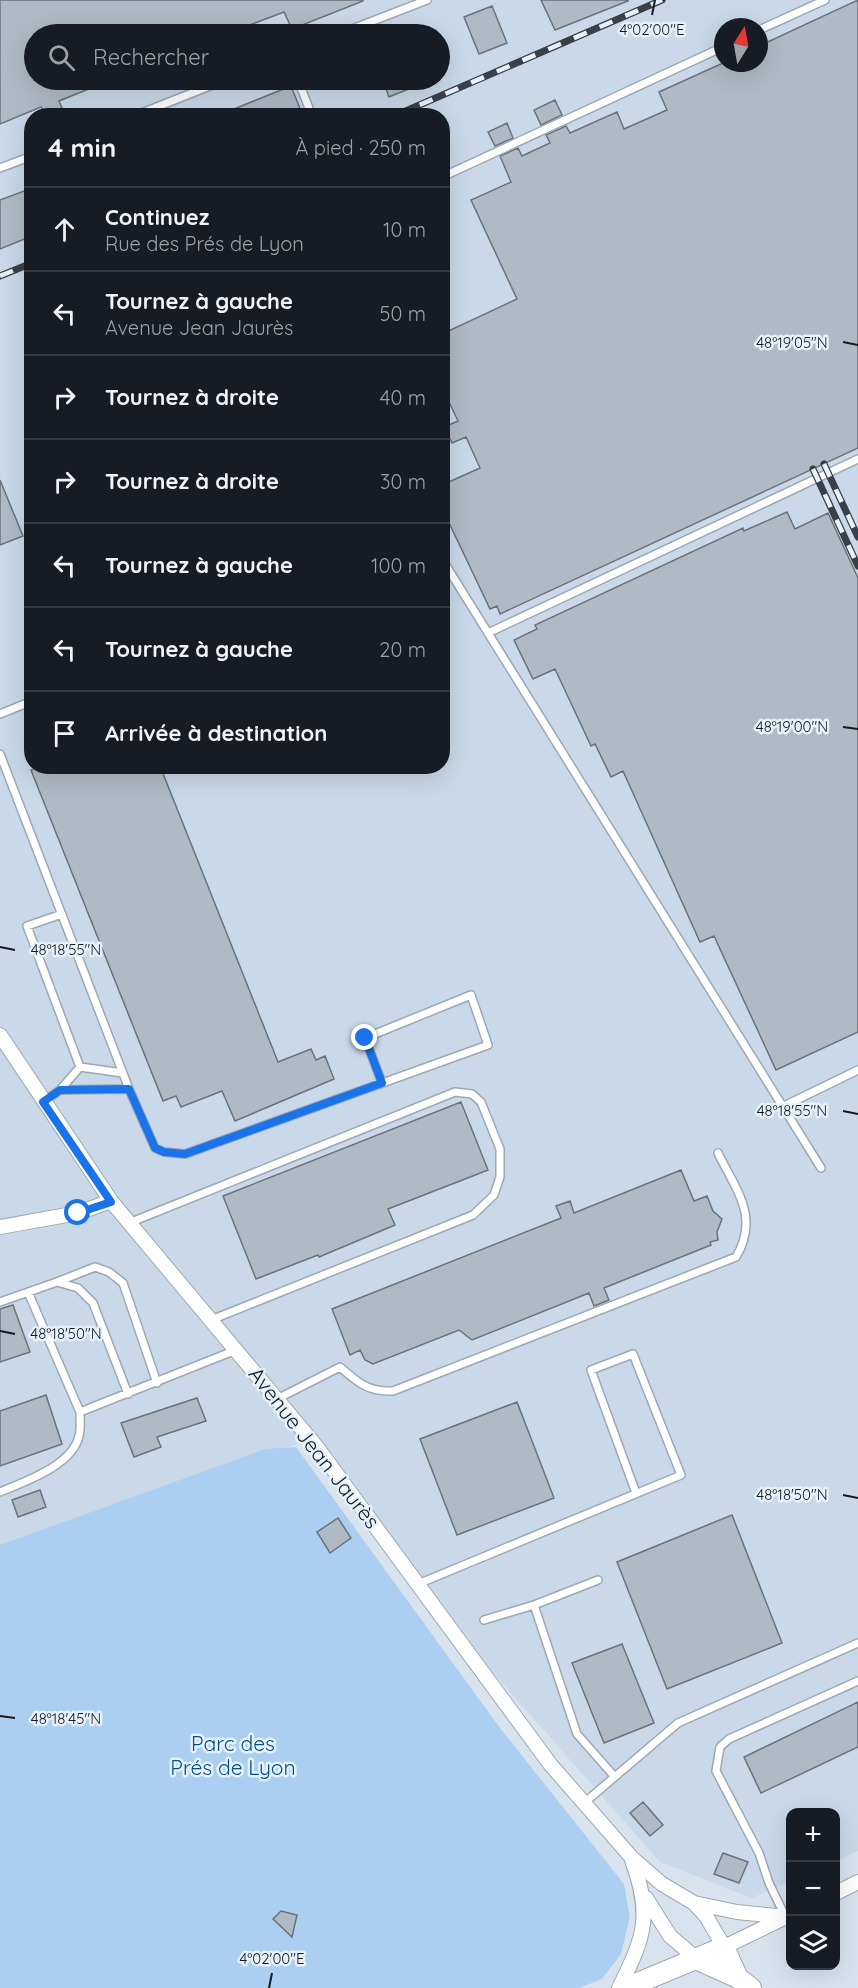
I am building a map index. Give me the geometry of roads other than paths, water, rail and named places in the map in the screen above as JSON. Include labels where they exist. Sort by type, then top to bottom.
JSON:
[{"type":"street","name":"Avenue Jean Jaurès","points":[[0,1035],[111,1202],[316,1446],[550,1764],[632,1858],[662,1884],[694,1903],[706,1916],[744,1983]]},
{"type":"street","points":[[0,1227],[78,1213],[111,1202]]},
{"type":"street","name":"Avenue Jean Jaurès","points":[[632,1858],[644,1893],[670,1936],[698,1960],[744,1983]]},
{"type":"street","points":[[840,1891],[858,1882]]},
{"type":"street","name":"Avenue Jean Jaurès","points":[[619,1988],[634,1958],[643,1929],[644,1893]]},
{"type":"street","name":"Avenue Jean Jaurès","points":[[694,1903],[737,1912],[786,1916]]},
{"type":"street","points":[[626,1988],[698,1960],[786,1917]]},
{"type":"lane","points":[[365,24],[427,0]]},
{"type":"lane","points":[[768,26],[825,0]]},
{"type":"lane","points":[[450,173],[714,51]]},
{"type":"lane","points":[[154,108],[200,90]]},
{"type":"lane","points":[[302,90],[309,108]]},
{"type":"lane","points":[[0,168],[24,159]]},
{"type":"lane","points":[[488,633],[858,459]]},
{"type":"lane","points":[[450,572],[821,1168]]},
{"type":"lane","points":[[0,714],[24,704]]},
{"type":"lane","points":[[0,754],[129,1089],[155,1148],[164,1152],[185,1154],[488,1045],[471,995],[365,1038],[382,1083]]},
{"type":"lane","points":[[62,914],[27,926],[80,1067]]},
{"type":"lane","points":[[80,1067],[123,1073]]},
{"type":"lane","points":[[43,1102],[60,1090],[80,1067]]},
{"type":"lane","points":[[783,1107],[858,1070]]},
{"type":"lane","points":[[60,1090],[129,1089]]},
{"type":"lane","points":[[129,1223],[455,1092],[472,1094],[481,1102],[501,1149],[500,1177],[494,1195],[473,1215],[211,1320]]},
{"type":"lane","points":[[277,1399],[340,1366],[360,1385],[375,1391],[393,1391],[736,1257],[748,1229],[746,1209],[718,1154]]},
{"type":"lane","points":[[0,1302],[95,1267],[109,1272],[123,1283],[157,1383]]},
{"type":"lane","points":[[57,1282],[78,1288],[93,1303],[128,1394]]},
{"type":"lane","points":[[0,1492],[36,1477],[67,1457],[79,1438],[80,1412],[28,1292]]},
{"type":"lane","points":[[80,1412],[236,1350]]},
{"type":"lane","points":[[418,1584],[681,1475],[633,1354],[591,1370],[636,1493]]},
{"type":"lane","points":[[484,1620],[534,1605],[598,1580]]},
{"type":"lane","points":[[534,1605],[577,1734],[614,1776]]},
{"type":"lane","points":[[584,1803],[678,1723],[858,1643]]},
{"type":"lane","points":[[786,1913],[769,1883],[759,1853],[716,1771],[720,1747],[729,1739],[858,1681]]},
{"type":"railway","points":[[412,108],[662,0]]},
{"type":"railway","points":[[0,276],[24,266]]},
{"type":"railway","points":[[824,464],[858,537]]},
{"type":"railway","points":[[813,469],[858,566]]},
{"type":"park label","name":"Parc des Prés de Lyon","points":[[233,1756]]}]
